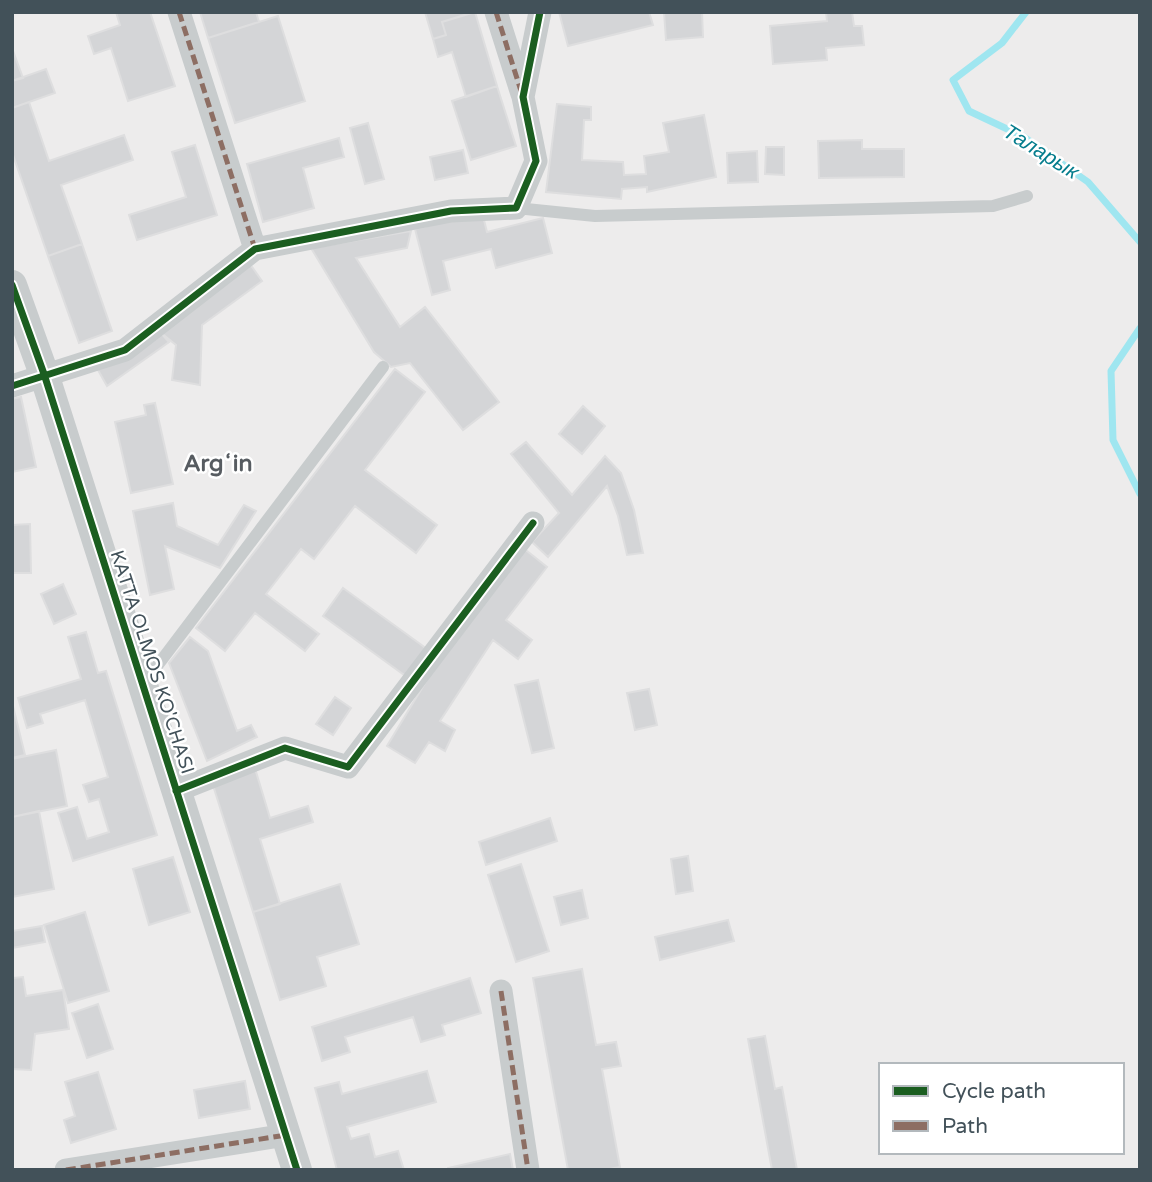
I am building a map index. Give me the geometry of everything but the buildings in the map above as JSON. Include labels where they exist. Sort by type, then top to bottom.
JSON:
[{"type":"street","points":[[179,12],[256,249]]},
{"type":"street","points":[[12,387],[44,374],[125,350],[256,249],[452,211],[516,208],[536,160],[523,97],[496,12]]},
{"type":"street","points":[[523,97],[540,12]]},
{"type":"street","name":"KATTA OLMOS KO'CHASI","points":[[12,285],[44,374],[297,1170]]},
{"type":"street","points":[[176,791],[285,748],[348,767],[533,523]]},
{"type":"street","points":[[501,991],[528,1170]]},
{"type":"street","points":[[66,1170],[286,1135]]},
{"type":"lane","points":[[516,208],[596,216],[993,206],[1027,196]]},
{"type":"lane","points":[[142,685],[383,367]]},
{"type":"waterway","name":"Таларык","points":[[1026,12],[1002,43],[953,80],[969,111],[1024,137],[1088,182],[1140,242]]},
{"type":"waterway","name":"Таларык","points":[[1140,328],[1111,371],[1113,440],[1140,494]]},
{"type":"marked path","points":[[179,12],[255,249]]},
{"type":"marked path","points":[[496,12],[521,91]]},
{"type":"marked path","points":[[501,991],[528,1170]]},
{"type":"marked path","points":[[66,1170],[286,1135]]},
{"type":"cycle path","points":[[12,386],[125,350],[255,249],[451,211],[516,208],[536,161],[523,97],[540,12]]},
{"type":"cycle path","points":[[12,285],[44,374],[297,1170]]},
{"type":"cycle path","points":[[176,791],[285,748],[348,767],[533,523]]},
{"type":"district","name":"Argʻin","points":[[218,464]]}]
